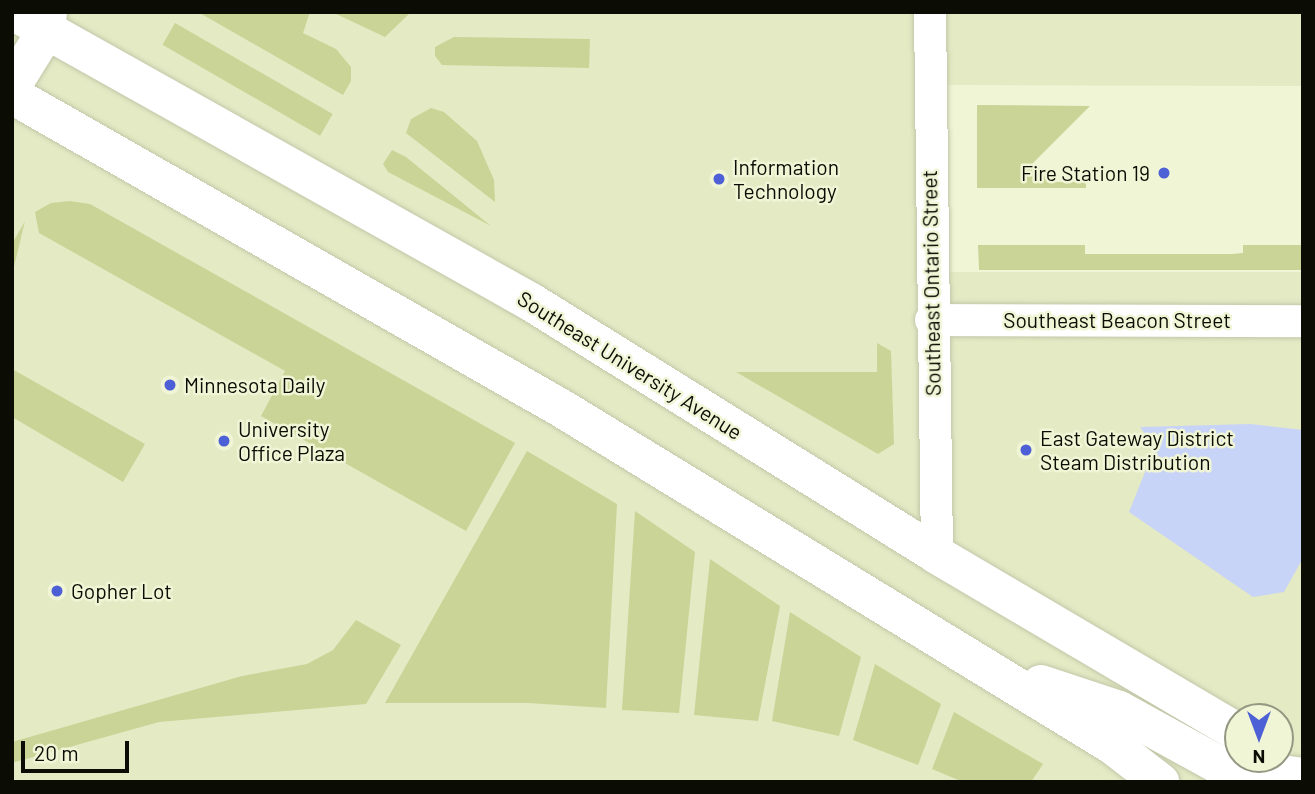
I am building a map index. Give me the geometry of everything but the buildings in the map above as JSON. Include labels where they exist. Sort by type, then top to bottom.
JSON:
[{"type":"main road","name":"Southeast University Avenue","points":[[14,12],[57,18],[531,303],[937,555],[1224,724]]},
{"type":"main road","points":[[12,86],[57,18]]},
{"type":"main road","points":[[12,95],[561,408],[963,657],[1112,745],[1160,782]]},
{"type":"main road","points":[[963,657],[1119,710],[1219,765],[1303,777]]},
{"type":"street","name":"Southeast Ontario Street","points":[[930,12],[931,320],[937,555]]},
{"type":"street","name":"Southeast Beacon Street","points":[[931,320],[1303,321]]},
{"type":"shaded area","points":[[12,12],[1303,12],[1303,86],[930,85],[931,272],[1303,272],[1303,782],[12,782]]},
{"type":"shaded area","points":[[198,12],[310,12],[303,33],[336,49],[351,67],[351,81],[343,95]]},
{"type":"shaded area","points":[[332,12],[411,12],[385,37]]},
{"type":"shaded area","points":[[175,23],[333,114],[320,136],[162,45]]},
{"type":"shaded area","points":[[454,37],[590,39],[589,68],[442,65],[435,56],[435,47]]},
{"type":"shaded area","points":[[977,105],[1090,106],[1032,164],[1051,182],[1086,182],[1086,188],[977,188]]},
{"type":"shaded area","points":[[431,108],[444,112],[477,141],[494,180],[495,202],[406,133],[411,119]]},
{"type":"shaded area","points":[[392,150],[406,157],[491,226],[388,172],[383,164]]},
{"type":"shaded area","points":[[70,201],[90,204],[515,443],[466,531],[261,416],[285,371],[39,233],[35,212],[51,203]]},
{"type":"shaded area","points":[[25,221],[12,275],[12,244]]},
{"type":"shaded area","points":[[978,245],[1085,245],[1085,254],[1232,254],[1243,253],[1243,245],[1303,245],[1303,270],[979,270]]},
{"type":"shaded area","points":[[877,343],[891,351],[894,444],[878,454],[736,372],[877,372]]},
{"type":"shaded area","points":[[12,369],[145,444],[123,482],[12,417]]},
{"type":"shaded area","points":[[527,451],[617,504],[606,708],[528,703],[385,703]]},
{"type":"shaded area","points":[[635,511],[695,552],[679,713],[622,710]]},
{"type":"shaded area","points":[[710,559],[780,606],[758,721],[694,715]]},
{"type":"shaded area","points":[[790,612],[861,657],[839,736],[772,721]]},
{"type":"shaded area","points":[[356,620],[401,645],[366,704],[159,722],[12,763],[12,742],[242,676],[307,664],[333,650]]},
{"type":"shaded area","points":[[875,664],[941,704],[918,765],[853,740]]},
{"type":"shaded area","points":[[954,712],[1043,764],[1031,782],[963,782],[932,769]]},
{"type":"water","points":[[1251,424],[1303,430],[1303,558],[1284,592],[1253,597],[1129,512],[1155,447],[1140,427]]},
{"type":"place","name":"Fire Station 19","points":[[1164,173]]},
{"type":"place","name":"Information Technology","points":[[719,179]]},
{"type":"place","name":"Minnesota Daily","points":[[170,385]]},
{"type":"place","name":"University Office Plaza","points":[[224,441]]},
{"type":"place","name":"East Gateway District Steam Distribution","points":[[1026,450]]},
{"type":"place","name":"Gopher Lot","points":[[57,591]]}]
